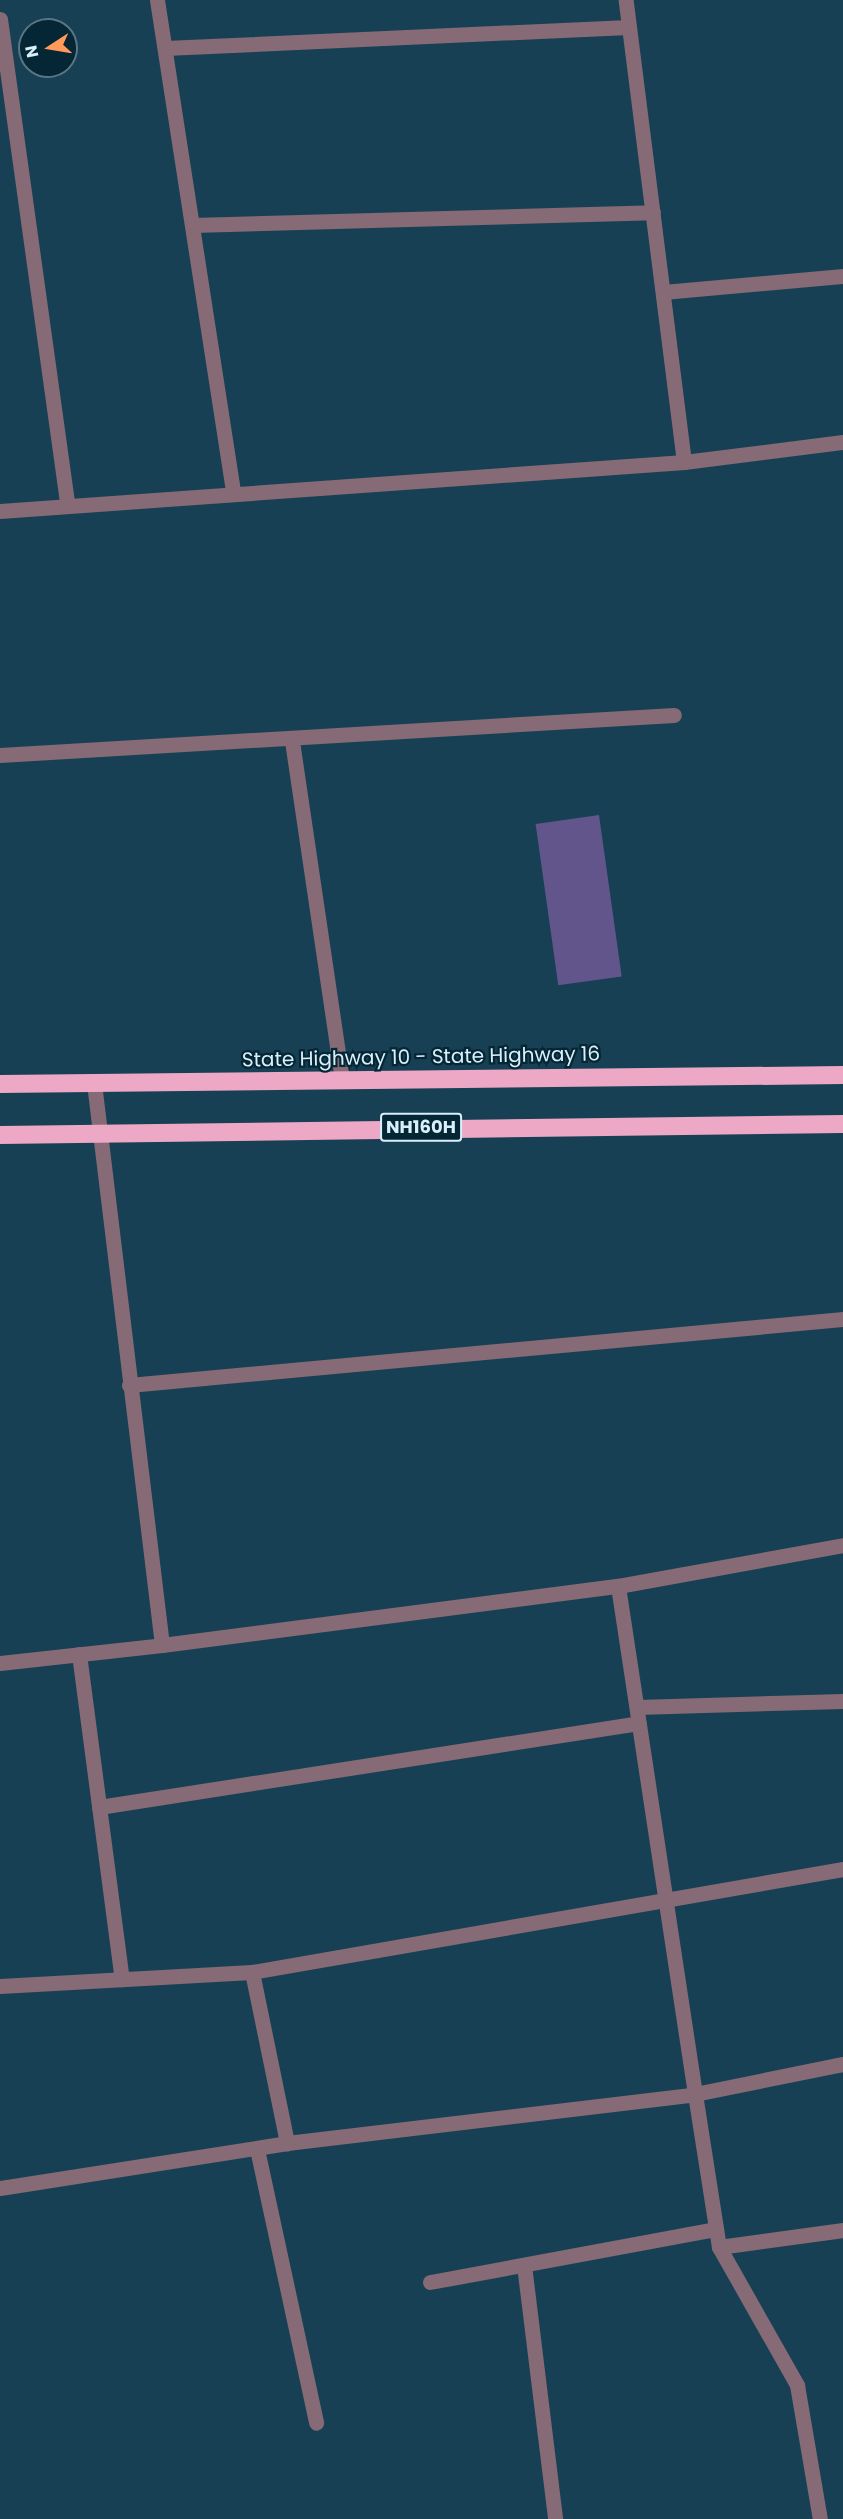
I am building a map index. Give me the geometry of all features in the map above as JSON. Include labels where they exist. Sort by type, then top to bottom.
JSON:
[{"type":"highway","name":"State Highway 10 - State Highway 16","points":[[0,1084],[843,1075]]},
{"type":"highway","name":"NH160H","points":[[0,1134],[843,1124]]},
{"type":"street","points":[[158,0],[233,493]]},
{"type":"street","points":[[626,0],[684,462]]},
{"type":"street","points":[[0,19],[67,504]]},
{"type":"street","points":[[165,48],[629,27]]},
{"type":"street","points":[[192,225],[652,212]]},
{"type":"street","points":[[663,292],[843,276]]},
{"type":"street","points":[[0,511],[67,504],[684,462],[843,442]]},
{"type":"street","points":[[0,755],[292,741],[674,715]]},
{"type":"street","points":[[292,741],[342,1080]]},
{"type":"street","points":[[94,1083],[97,1133],[162,1645]]},
{"type":"street","points":[[129,1385],[843,1319]]},
{"type":"street","points":[[0,1663],[162,1645],[618,1586],[843,1545]]},
{"type":"street","points":[[618,1586],[719,2247],[797,2385],[820,2519]]},
{"type":"street","points":[[79,1654],[122,1979]]},
{"type":"street","points":[[637,1707],[843,1701]]},
{"type":"street","points":[[99,1807],[639,1723]]},
{"type":"street","points":[[0,1986],[252,1972],[843,1869]]},
{"type":"street","points":[[252,1972],[287,2143]]},
{"type":"street","points":[[0,2188],[287,2143],[695,2094],[843,2064]]},
{"type":"street","points":[[257,2149],[316,2424]]},
{"type":"street","points":[[430,2282],[716,2229]]},
{"type":"street","points":[[719,2247],[843,2230]]},
{"type":"street","points":[[524,2265],[555,2519]]},
{"type":"building","points":[[599,815],[622,976],[558,985],[536,824]]}]
